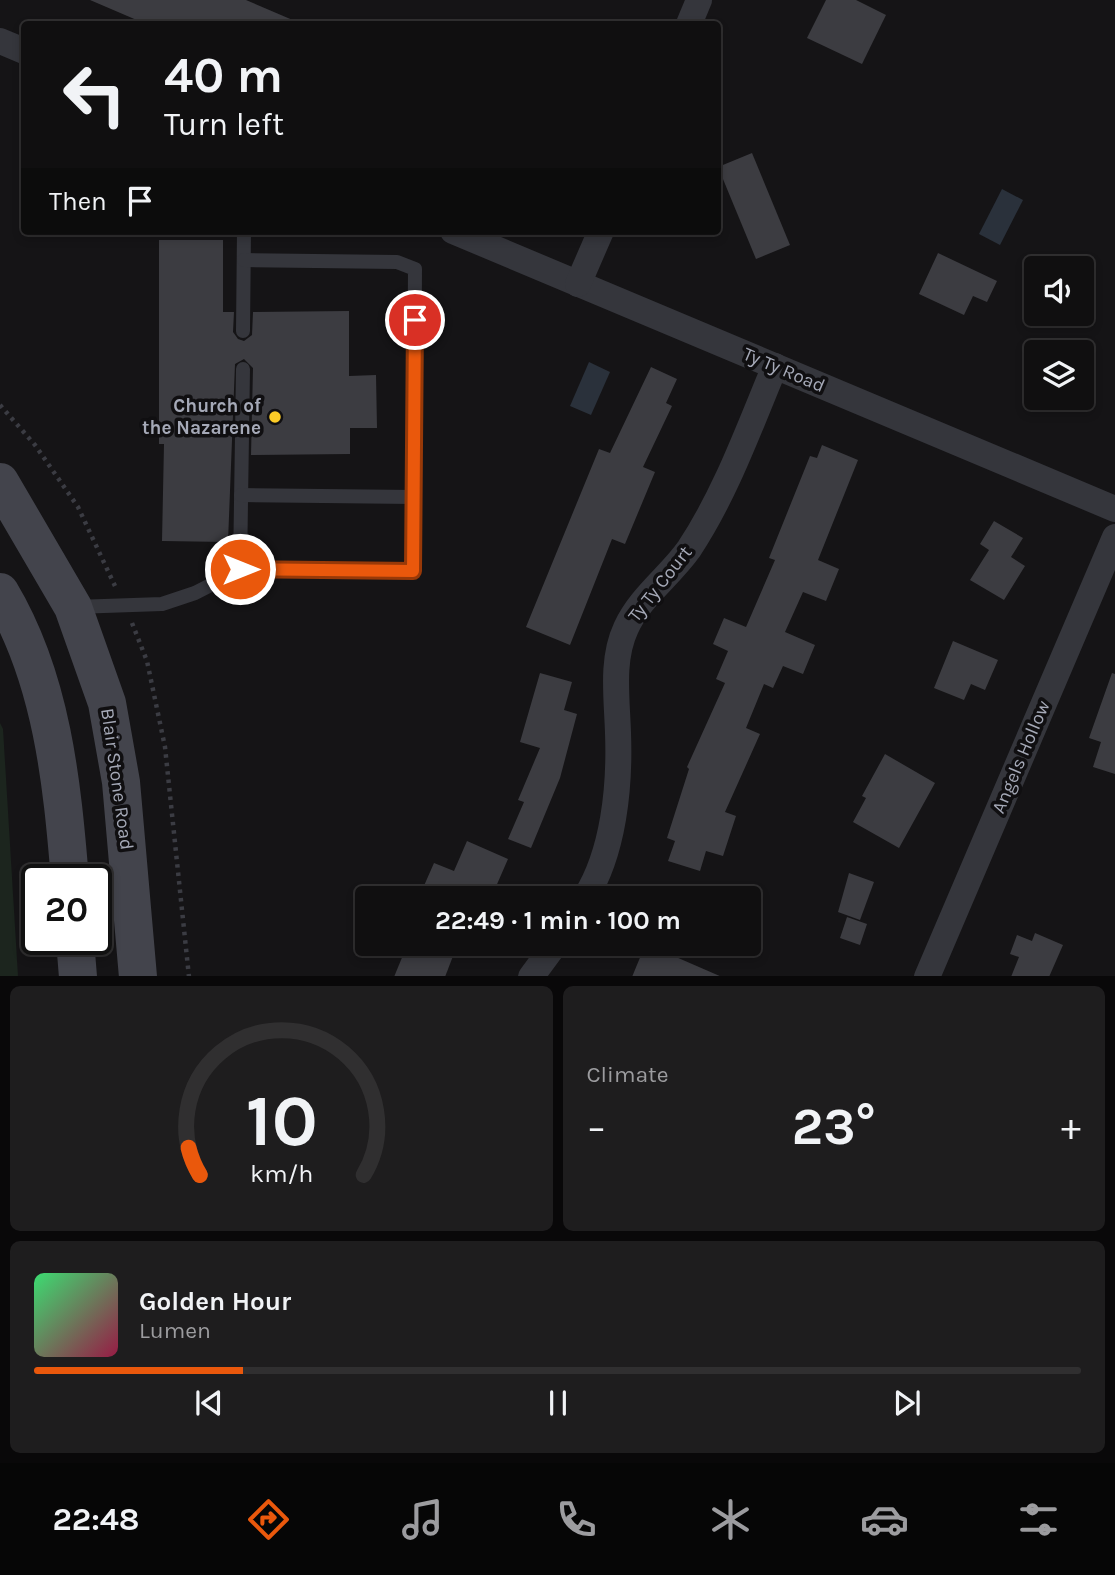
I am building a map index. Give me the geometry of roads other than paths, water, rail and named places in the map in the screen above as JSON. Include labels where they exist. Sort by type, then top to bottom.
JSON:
[{"type":"main road","name":"Blair Stone Road","points":[[0,482],[73,607],[107,703],[121,782],[138,976]]},
{"type":"main road","points":[[4,598],[73,607]]},
{"type":"main road","points":[[4,598],[37,676],[62,775],[69,864]]},
{"type":"main road","points":[[77,955],[79,976]]},
{"type":"street","points":[[690,21],[699,0]]},
{"type":"street","points":[[0,41],[21,50]]},
{"type":"street","name":"Ty Ty Road","points":[[462,235],[1115,509]]},
{"type":"street","points":[[578,284],[599,235]]},
{"type":"street","name":"Ty Ty Court","points":[[590,886],[605,849],[612,819],[618,747],[617,657],[626,628],[640,605],[688,550],[723,489],[775,366]]},
{"type":"street","name":"Angels Hollow","points":[[927,976],[1115,537]]},
{"type":"street","points":[[531,976],[546,956]]},
{"type":"lane","points":[[243,331],[244,235]]},
{"type":"lane","points":[[73,607],[162,604],[195,593],[242,569],[413,571],[415,269],[397,261],[244,260]]},
{"type":"lane","points":[[242,569],[243,369]]},
{"type":"lane","points":[[241,495],[414,497]]},
{"type":"place","name":"Church of the Nazarene","points":[[275,417]]}]
